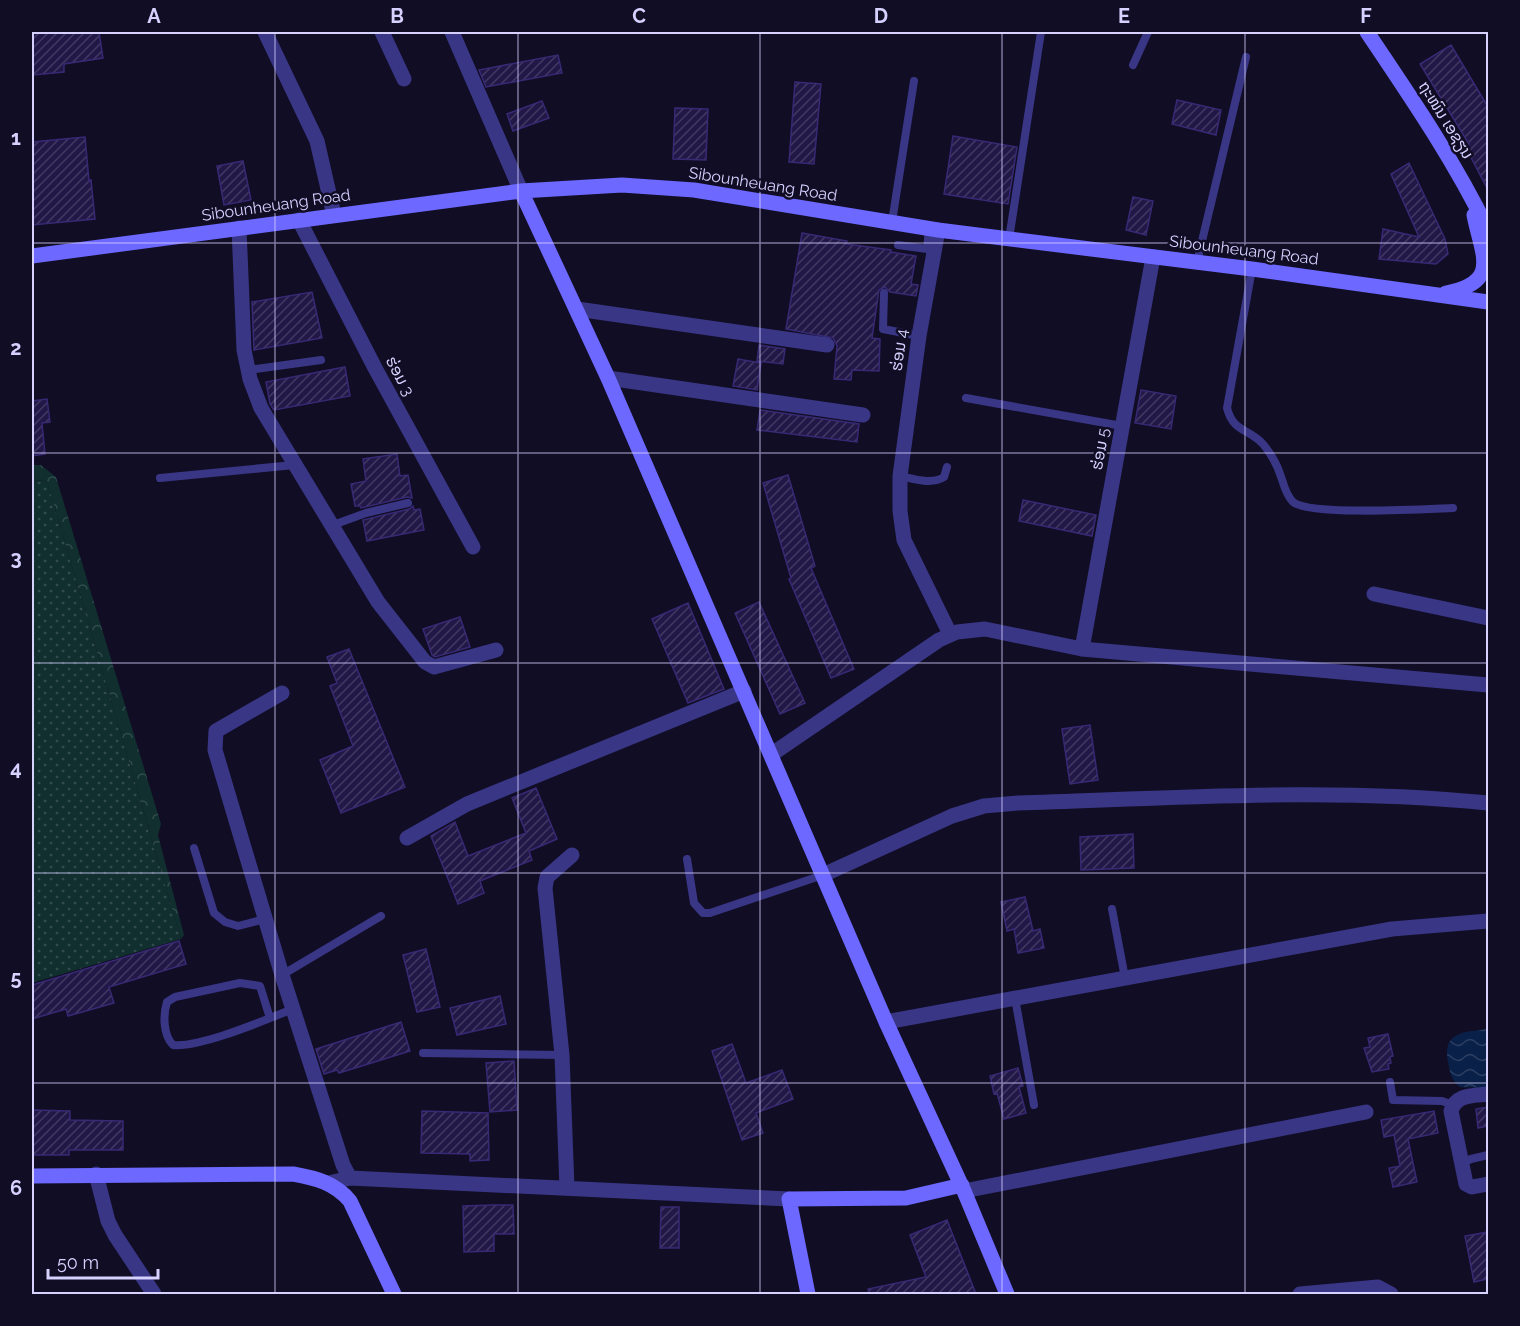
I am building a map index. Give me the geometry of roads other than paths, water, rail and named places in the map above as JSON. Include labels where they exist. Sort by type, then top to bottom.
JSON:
[{"type":"street","points":[[266,32],[317,141],[334,215]]},
{"type":"street","points":[[382,32],[404,79]]},
{"type":"street","points":[[452,32],[521,191],[608,378],[886,1022],[963,1188],[1007,1294]]},
{"type":"street","name":"ຖະໜົນ ເອຊຽນ","points":[[1367,32],[1440,141],[1488,230]]},
{"type":"street","name":"Sibounheuang Road","points":[[32,256],[521,191],[622,185],[694,190],[933,229],[1252,269],[1488,302]]},
{"type":"street","points":[[1437,294],[1464,289],[1475,283],[1482,275],[1484,261],[1482,246],[1470,193]]},
{"type":"street","name":"ຮ່ອມ 3","points":[[299,220],[375,368],[473,547]]},
{"type":"street","points":[[239,228],[244,350],[248,370],[261,408],[294,465],[333,525],[378,602],[430,667],[496,650]]},
{"type":"street","name":"ຮ່ອມ 4","points":[[933,229],[900,476],[900,511],[904,540],[950,634]]},
{"type":"street","name":"ຮ່ອມ 5","points":[[1082,649],[1153,256]]},
{"type":"street","points":[[577,309],[827,345]]},
{"type":"street","points":[[608,378],[863,415]]},
{"type":"street","points":[[1374,594],[1488,618]]},
{"type":"street","points":[[772,754],[939,640],[950,634],[968,630],[985,629],[1082,649],[1488,685]]},
{"type":"street","points":[[407,838],[467,804],[744,691]]},
{"type":"street","points":[[282,693],[216,731],[214,741],[282,975],[343,1165],[350,1178]]},
{"type":"street","points":[[823,875],[952,816],[984,806],[1263,795],[1365,796],[1488,803]]},
{"type":"street","points":[[567,1188],[562,1055],[545,888],[547,877],[572,855]]},
{"type":"street","points":[[886,1022],[1392,929],[1488,921]]},
{"type":"street","points":[[1488,1094],[1458,1099],[1451,1111],[1466,1184],[1472,1187],[1488,1184]]},
{"type":"street","points":[[329,1184],[350,1178],[789,1199],[890,1199],[963,1188],[1366,1112]]},
{"type":"street","points":[[96,1174],[108,1221],[122,1248],[154,1294]]},
{"type":"street","points":[[32,1176],[294,1174],[329,1184],[341,1191],[350,1201],[394,1294]]},
{"type":"street","points":[[789,1199],[808,1294]]},
{"type":"street","points":[[1300,1294],[1378,1287],[1391,1294]]},
{"type":"lane","points":[[1009,239],[1041,32]]},
{"type":"lane","points":[[1133,65],[1148,32]]},
{"type":"lane","points":[[1197,262],[1246,57]]},
{"type":"lane","points":[[892,222],[914,81]]},
{"type":"lane","points":[[898,245],[927,249],[933,229]]},
{"type":"lane","points":[[1252,269],[1227,408],[1230,419],[1238,428],[1262,442],[1279,470],[1286,493],[1295,504],[1322,509],[1453,508]]},
{"type":"lane","points":[[884,293],[883,329],[919,336]]},
{"type":"lane","points":[[248,370],[321,360]]},
{"type":"lane","points":[[966,398],[1122,426]]},
{"type":"lane","points":[[160,478],[294,465]]},
{"type":"lane","points":[[900,476],[939,480],[944,477],[947,467]]},
{"type":"lane","points":[[333,525],[366,513],[408,503]]},
{"type":"lane","points":[[194,848],[214,913],[225,922],[238,926],[265,919]]},
{"type":"lane","points":[[687,859],[694,903],[703,913],[710,913],[823,875]]},
{"type":"lane","points":[[1112,909],[1125,978]]},
{"type":"lane","points":[[282,975],[381,916]]},
{"type":"lane","points":[[270,1018],[260,986],[251,983],[240,983],[175,997],[167,1002],[164,1011],[167,1040],[173,1045],[182,1046],[232,1032],[270,1018],[293,1009]]},
{"type":"lane","points":[[1015,998],[1034,1105]]},
{"type":"lane","points":[[423,1053],[562,1055]]},
{"type":"lane","points":[[1389,1082],[1393,1100],[1442,1101],[1453,1105]]},
{"type":"lane","points":[[1461,1164],[1488,1155]]},
{"type":"water","points":[[1488,1029],[1488,1088],[1460,1087],[1450,1072],[1448,1044],[1457,1035]]}]
